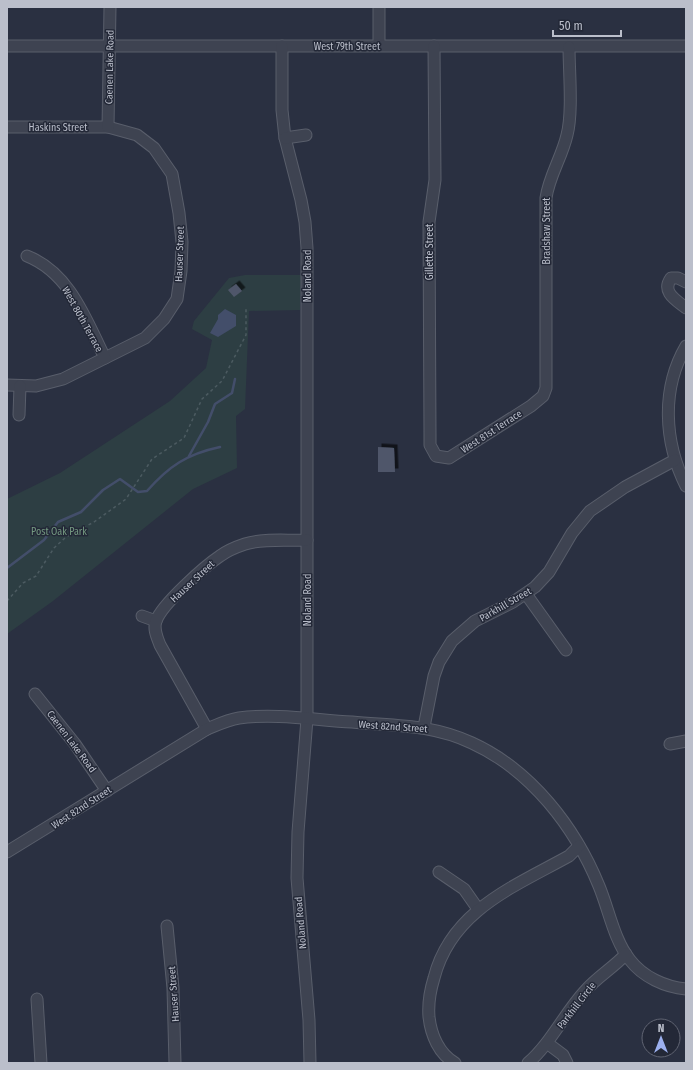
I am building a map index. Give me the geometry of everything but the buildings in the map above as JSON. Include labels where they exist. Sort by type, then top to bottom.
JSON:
[{"type":"street","name":"Caenen Lake Road","points":[[108,127],[110,7]]},
{"type":"street","points":[[379,7],[379,45]]},
{"type":"street","name":"West 79th Street","points":[[7,46],[686,46]]},
{"type":"street","name":"Noland Road","points":[[282,46],[282,110],[285,138],[301,200],[305,222],[307,248],[307,719],[298,832],[297,878],[309,1020],[310,1063]]},
{"type":"street","name":"Gillette Street","points":[[434,46],[435,180],[429,222],[430,445],[436,456]]},
{"type":"street","name":"Bradshaw Street","points":[[543,396],[546,388],[546,198],[549,180],[562,152],[568,133],[569,46]]},
{"type":"street","name":"Haskins Street","points":[[7,127],[108,127]]},
{"type":"street","name":"Hauser Street","points":[[105,358],[145,338],[164,319],[177,299],[181,271],[182,242],[175,185],[166,163],[154,148],[137,135],[108,127]]},
{"type":"street","points":[[285,138],[306,135]]},
{"type":"street","name":"West 80th Terrace","points":[[7,385],[36,386],[53,383],[105,358],[82,313],[60,277],[52,269],[27,256]]},
{"type":"street","points":[[686,282],[678,278],[671,278],[667,289],[671,296],[686,308]]},
{"type":"street","points":[[686,346],[675,372],[670,396],[670,434],[675,460],[686,486]]},
{"type":"street","points":[[19,415],[20,386]]},
{"type":"street","name":"West 81st Terrace","points":[[436,456],[449,458],[543,396]]},
{"type":"street","name":"Parkhill Street","points":[[424,727],[434,676],[439,662],[452,641],[475,622],[526,594],[549,572],[572,533],[590,511],[625,487],[675,460]]},
{"type":"street","name":"Hauser Street","points":[[156,621],[171,600],[219,556],[233,548],[248,543],[263,541],[307,540]]},
{"type":"street","points":[[526,594],[566,650]]},
{"type":"street","points":[[142,616],[156,621],[155,632],[160,645],[207,729]]},
{"type":"street","name":"Caenen Lake Road","points":[[35,694],[75,744],[107,791]]},
{"type":"street","name":"West 82nd Street","points":[[7,852],[207,729],[224,722],[244,717],[265,716],[424,727],[453,735],[473,743],[513,768],[549,803],[566,825],[579,846],[600,888],[630,961],[652,978],[666,984],[686,988]]},
{"type":"street","points":[[670,744],[686,741]]},
{"type":"street","points":[[447,1061],[437,1044],[430,1023],[429,1007],[431,988],[436,969],[444,951],[456,932],[478,909],[569,856],[579,846]]},
{"type":"street","points":[[439,872],[464,889],[478,909]]},
{"type":"street","name":"Hauser Street","points":[[167,926],[173,988],[175,1063]]},
{"type":"street","name":"Parkhill Circle","points":[[534,1061],[585,990],[626,954]]},
{"type":"street","points":[[37,999],[41,1063]]},
{"type":"street","points":[[547,1043],[563,1055],[567,1063]]},
{"type":"path","points":[[7,601],[23,583],[36,576],[54,548],[66,538],[94,522],[126,499],[152,459],[184,438],[202,399],[222,381],[246,335],[246,309]]},
{"type":"green space","name":"Post Oak Park","points":[[245,275],[301,275],[300,310],[249,311],[245,409],[236,416],[237,468],[193,489],[53,601],[7,634],[7,499],[60,473],[170,401],[206,368],[212,340],[192,329],[194,321],[229,278]]},
{"type":"water","points":[[225,309],[236,315],[236,326],[218,337],[210,333],[218,319],[218,315]]},
{"type":"waterway","points":[[189,456],[208,422],[215,404],[232,393],[235,379]]},
{"type":"waterway","points":[[7,568],[44,540],[58,522],[81,512],[103,490],[120,479],[138,492],[147,491],[155,482],[179,462],[198,453],[220,447]]}]
